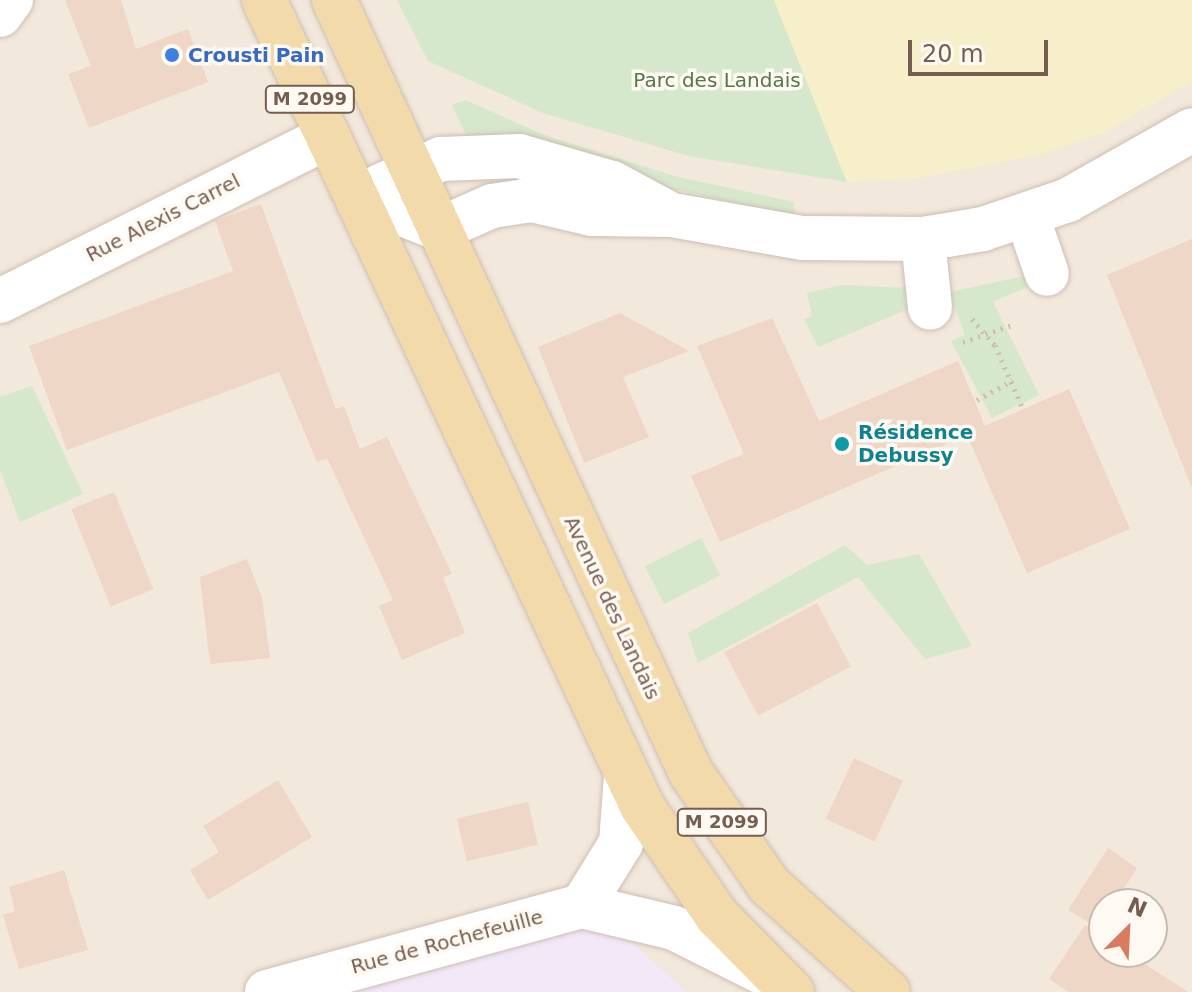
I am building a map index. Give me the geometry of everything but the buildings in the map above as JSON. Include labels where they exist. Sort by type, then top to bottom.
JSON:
[{"type":"main road","name":"M 2099","points":[[264,0],[626,775],[691,882],[785,986]]},
{"type":"main road","name":"M 2099","points":[[334,0],[412,172]]},
{"type":"main road","name":"Avenue des Landais","points":[[412,172],[691,773],[769,885],[888,992]]},
{"type":"street","points":[[0,15],[11,0]]},
{"type":"street","points":[[357,196],[440,229],[492,206],[532,200],[592,214],[672,215],[803,238],[923,239],[1027,216],[1192,130]]},
{"type":"street","name":"Rue Alexis Carrel","points":[[0,301],[327,137]]},
{"type":"street","points":[[357,196],[441,159],[519,156],[612,183],[672,215]]},
{"type":"street","points":[[1027,216],[1047,274]]},
{"type":"street","points":[[923,239],[930,303]]},
{"type":"street","points":[[582,906],[621,843],[626,775]]},
{"type":"street","name":"Rue de Rochefeuille","points":[[267,992],[582,906],[674,928],[785,986]]},
{"type":"path","points":[[930,303],[950,294],[986,334],[1013,380],[1023,409]]},
{"type":"path","points":[[947,347],[1012,325]]},
{"type":"path","points":[[977,400],[1013,380]]},
{"type":"shaded area","points":[[0,0],[1192,0],[1192,992],[0,992]]},
{"type":"shaded area","points":[[588,926],[629,940],[686,992],[348,992]]},
{"type":"green space","name":"Parc des Landais","points":[[397,0],[774,0],[847,182],[689,156],[543,113],[428,61]]},
{"type":"green space","points":[[465,100],[547,136],[678,177],[794,202],[795,217],[469,142],[452,105]]},
{"type":"green space","points":[[1025,276],[1029,286],[993,302],[1039,395],[992,418],[951,341],[965,335],[949,292]]},
{"type":"green space","points":[[841,285],[910,288],[918,305],[818,347],[804,319],[812,316],[807,293]]},
{"type":"green space","points":[[32,386],[83,494],[20,522],[0,470],[0,397]]},
{"type":"green space","points":[[701,538],[720,575],[664,604],[645,567]]},
{"type":"green space","points":[[845,545],[867,565],[919,554],[972,646],[925,659],[858,577],[698,663],[688,633]]},
{"type":"sand","points":[[774,0],[1192,0],[1192,81],[1104,133],[1044,154],[914,179],[847,182]]},
{"type":"place","name":"Crousti Pain","points":[[172,55]]},
{"type":"place","name":"Résidence Debussy","points":[[842,444]]}]
